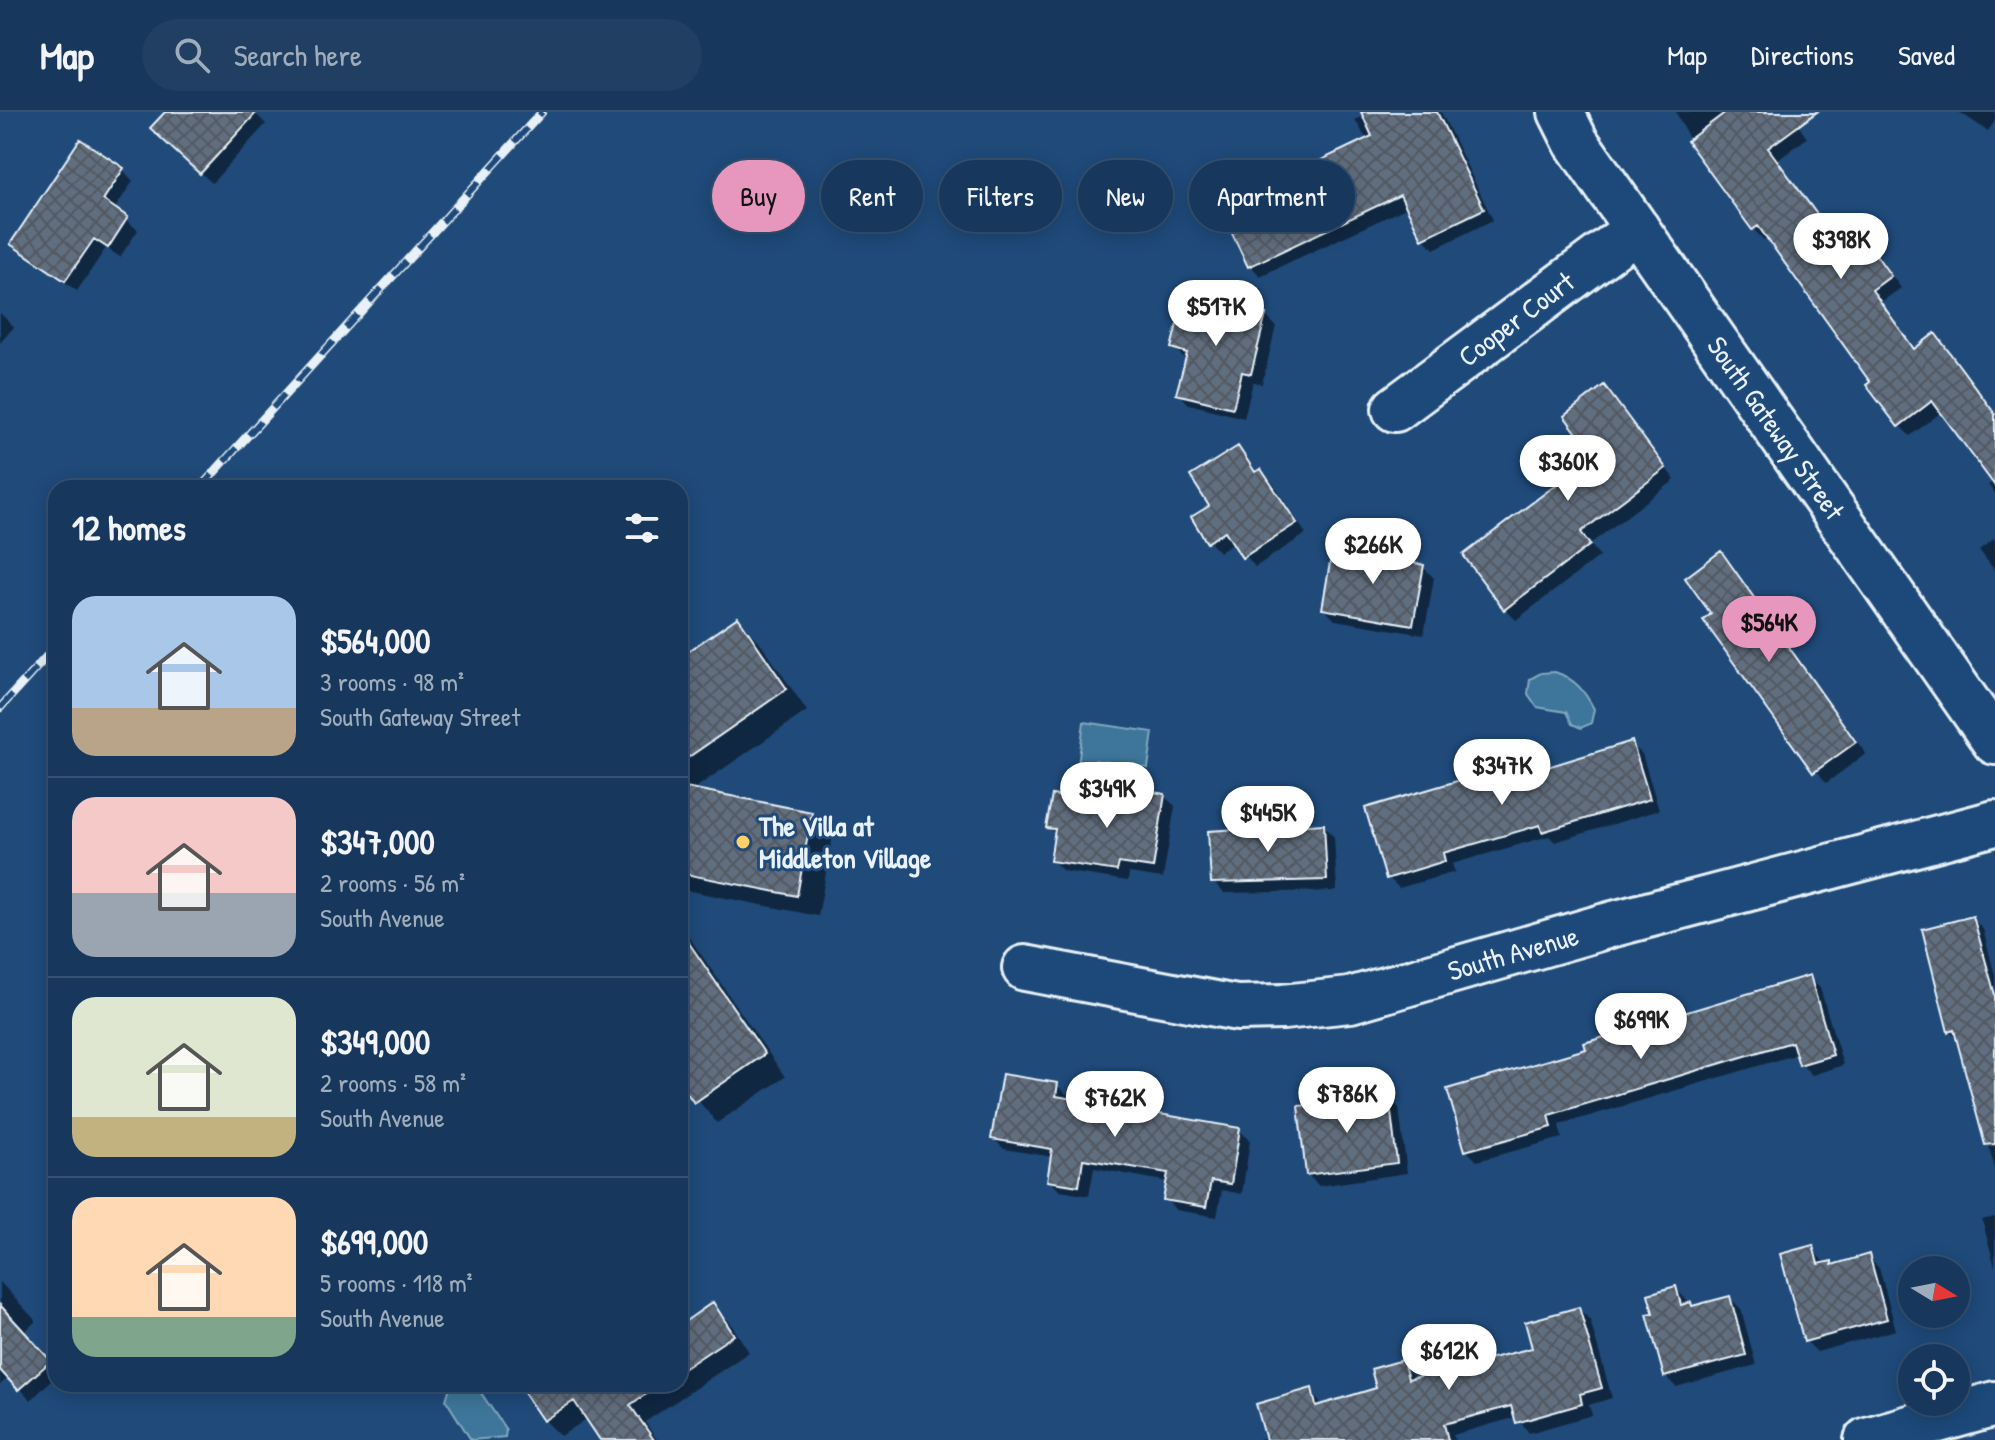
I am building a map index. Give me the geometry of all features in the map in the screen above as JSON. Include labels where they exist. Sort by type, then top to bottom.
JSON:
[{"type":"street","name":"South Gateway Street","points":[[1561,112],[1576,142],[1995,742]]},
{"type":"street","name":"Cooper Court","points":[[1395,409],[1637,229]]},
{"type":"street","name":"South Avenue","points":[[1025,968],[1237,1008],[1350,1000],[1606,926],[1995,823]]},
{"type":"street","points":[[1867,1440],[1995,1404]]},
{"type":"water","points":[[1555,672],[1573,682],[1586,696],[1594,709],[1591,723],[1581,728],[1572,724],[1566,712],[1537,707],[1528,694],[1530,679],[1541,673]]},
{"type":"water","points":[[1084,722],[1153,732],[1148,768],[1095,760],[1093,767],[1078,765]]},
{"type":"water","points":[[448,1392],[480,1392],[506,1430],[505,1437],[471,1440],[446,1400]]},
{"type":"building","points":[[165,112],[257,112],[200,174],[150,128]]},
{"type":"building","points":[[1361,112],[1437,112],[1484,209],[1422,239],[1400,195],[1355,216],[1355,160],[1321,160],[1372,136]]},
{"type":"building","points":[[1726,112],[1817,112],[1768,148],[1850,259],[1869,245],[1891,276],[1872,290],[1914,349],[1935,333],[1995,414],[1995,486],[1932,401],[1898,427],[1866,385],[1870,382],[1758,226],[1752,230],[1687,141]]},
{"type":"building","points":[[80,139],[124,168],[103,200],[128,217],[108,248],[94,239],[65,281],[10,244]]},
{"type":"building","points":[[1231,232],[1322,232],[1248,267]]},
{"type":"building","points":[[1185,293],[1266,314],[1251,374],[1242,372],[1233,408],[1176,394],[1187,353],[1171,348]]},
{"type":"building","points":[[1604,385],[1666,468],[1581,532],[1590,545],[1504,610],[1463,555],[1594,456],[1564,416]]},
{"type":"building","points":[[1238,446],[1255,472],[1261,469],[1297,523],[1242,558],[1225,531],[1207,543],[1191,517],[1209,506],[1190,476]]},
{"type":"building","points":[[1333,545],[1424,565],[1413,625],[1322,609]]},
{"type":"building","points":[[1721,551],[1856,742],[1813,773],[1703,620],[1711,614],[1685,578]]},
{"type":"building","name":"The Villa at Middleton Village","points":[[738,617],[787,689],[688,757],[688,651]]},
{"type":"building","points":[[1632,741],[1650,799],[1542,832],[1540,825],[1443,853],[1445,861],[1386,879],[1365,808],[1488,772],[1492,784]]},
{"type":"building","points":[[1121,786],[1165,794],[1153,868],[1119,863],[1117,871],[1050,861],[1055,829],[1046,828],[1052,795],[1117,806]]},
{"type":"building","name":"The Villa at Middleton Village","points":[[688,788],[812,812],[797,896],[688,875]]},
{"type":"building","points":[[1324,824],[1327,880],[1211,883],[1208,831]]},
{"type":"building","points":[[1973,916],[1995,995],[1995,1144],[1985,1145],[1954,1030],[1948,1032],[1922,929]]},
{"type":"building","points":[[688,942],[765,1054],[694,1103],[688,1094]]},
{"type":"building","points":[[1810,975],[1833,1055],[1799,1065],[1792,1042],[1549,1115],[1552,1127],[1465,1151],[1447,1089],[1586,1049],[1584,1043]]},
{"type":"building","points":[[1002,1074],[1058,1083],[1056,1096],[1240,1128],[1231,1184],[1211,1181],[1206,1207],[1163,1200],[1168,1173],[1083,1159],[1079,1186],[1047,1181],[1052,1149],[991,1139]]},
{"type":"building","points":[[1389,1095],[1397,1163],[1306,1175],[1298,1106]]},
{"type":"building","points":[[1813,1245],[1818,1264],[1832,1261],[1832,1265],[1869,1254],[1887,1319],[1804,1342],[1780,1254]]},
{"type":"building","points":[[1676,1286],[1681,1305],[1691,1302],[1692,1306],[1730,1296],[1746,1355],[1664,1377],[1647,1314],[1653,1313],[1648,1294]]},
{"type":"building","points":[[713,1302],[734,1335],[688,1366],[688,1319]]},
{"type":"building","points":[[0,1305],[48,1358],[48,1364],[18,1390],[0,1370]]},
{"type":"building","points":[[1579,1307],[1602,1388],[1580,1394],[1582,1404],[1516,1423],[1511,1406],[1444,1424],[1448,1440],[1266,1440],[1256,1404],[1312,1388],[1316,1406],[1376,1388],[1371,1369],[1403,1360],[1408,1379],[1532,1348],[1525,1322]]},
{"type":"building","points":[[523,1392],[649,1392],[630,1405],[654,1440],[600,1440],[574,1401],[543,1421]]},
{"type":"railway","points":[[207,480],[542,112]]},
{"type":"railway","points":[[0,708],[48,655]]},
{"type":"place","name":"The Villa at Middleton Village","points":[[743,842]]}]
